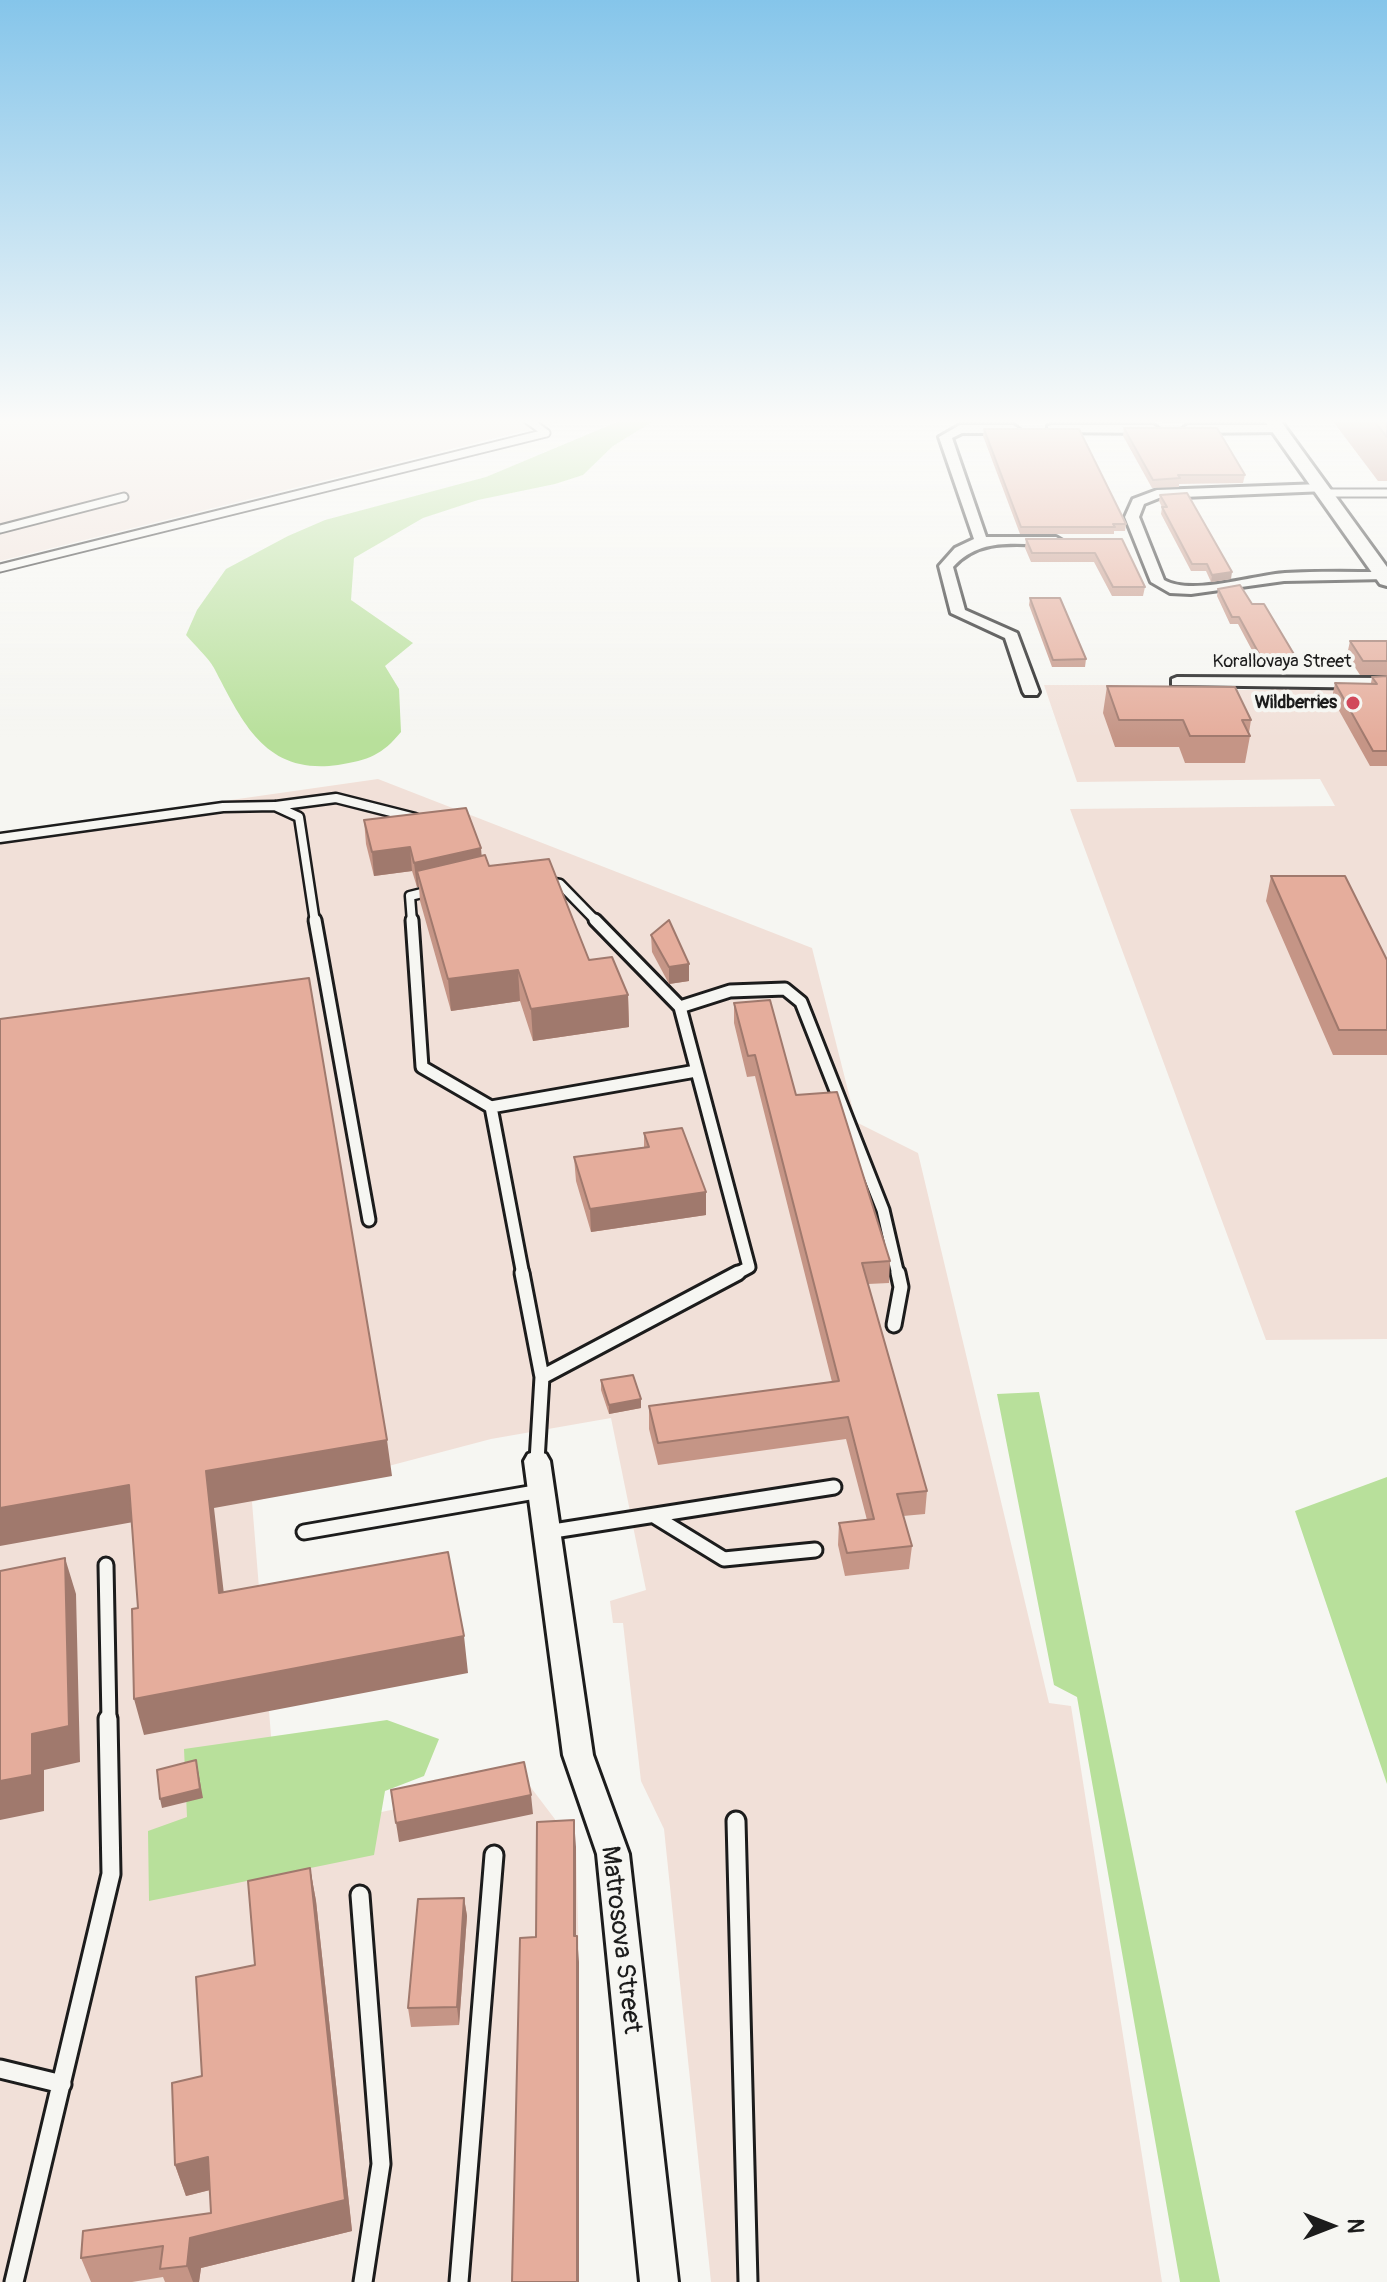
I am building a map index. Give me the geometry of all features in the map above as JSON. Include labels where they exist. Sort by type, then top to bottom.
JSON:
[{"type":"main road","points":[[1349,526],[1385,578]]},
{"type":"street","points":[[976,526],[981,541]]},
{"type":"street","points":[[1136,526],[1158,582],[1170,589],[1191,590],[1284,577],[1385,578]]},
{"type":"street","points":[[1031,692],[1012,636],[958,613],[946,566],[960,551],[981,541],[1077,541]]},
{"type":"street","points":[[1125,541],[1141,541]]},
{"type":"street","name":"Korallovaya Street","points":[[1177,682],[1387,683]]},
{"type":"street","name":"Matrosova Street","points":[[539,1476],[578,1755],[613,1854],[659,2282]]},
{"type":"lane","points":[[0,568],[168,526]]},
{"type":"lane","points":[[0,838],[223,807],[275,806],[336,798],[417,819]]},
{"type":"lane","points":[[275,806],[299,817],[326,990],[369,1220]]},
{"type":"lane","points":[[533,879],[560,884],[680,1007],[749,1267],[542,1377]]},
{"type":"lane","points":[[451,886],[410,896],[422,1067],[491,1107],[696,1071]]},
{"type":"lane","points":[[680,1007],[730,991],[785,989],[801,1002],[883,1210],[901,1287],[894,1325]]},
{"type":"lane","points":[[311,993],[326,990]]},
{"type":"lane","points":[[304,1532],[539,1476],[542,1377],[491,1107]]},
{"type":"lane","points":[[547,1532],[834,1487]]},
{"type":"lane","points":[[654,1516],[724,1559],[815,1550]]},
{"type":"lane","points":[[14,2282],[111,1874],[106,1565]]},
{"type":"lane","points":[[736,1821],[748,2282]]},
{"type":"lane","points":[[459,2282],[494,1855]]},
{"type":"lane","points":[[360,1895],[381,2164],[363,2282]]},
{"type":"lane","points":[[0,2069],[62,2084]]},
{"type":"shaded area","points":[[0,526],[139,526],[0,561]]},
{"type":"shaded area","points":[[1269,684],[1387,685],[1387,1339],[1266,1340],[1070,809],[1335,806],[1320,779],[1077,782],[1044,685],[1118,685],[1120,690],[1271,690]]},
{"type":"shaded area","points":[[378,779],[812,948],[856,1122],[918,1153],[1049,1703],[1071,1706],[1162,2282],[711,2282],[664,1829],[641,1781],[623,1623],[613,1623],[610,1601],[646,1590],[611,1418],[491,1439],[252,1502],[279,1834],[526,1781],[576,1847],[579,1962],[578,2282],[0,2282],[0,833]]},
{"type":"green space","points":[[310,526],[408,526],[354,558],[351,600],[413,643],[385,666],[399,689],[401,732],[388,746],[358,761],[313,766],[292,762],[274,753],[247,725],[211,664],[186,635],[197,610],[226,569]]},
{"type":"green space","points":[[1039,1392],[1220,2282],[1180,2282],[1077,1697],[1054,1685],[997,1394]]},
{"type":"green space","points":[[1387,1477],[1387,1784],[1295,1511]]},
{"type":"green space","points":[[387,1720],[439,1739],[424,1776],[385,1791],[374,1855],[149,1901],[148,1831],[187,1817],[184,1749]]},
{"type":"building","points":[[1021,526],[1115,527],[1021,527]]},
{"type":"building","points":[[1172,526],[1206,526],[1232,572],[1212,575],[1207,564],[1192,564]]},
{"type":"building","points":[[1026,539],[1122,539],[1145,587],[1113,587],[1095,553],[1032,553]]},
{"type":"building","points":[[1240,585],[1252,604],[1264,604],[1298,661],[1263,661],[1239,617],[1232,617],[1218,589]]},
{"type":"building","points":[[1030,598],[1060,598],[1086,659],[1053,660]]},
{"type":"building","points":[[1350,641],[1387,641],[1387,661],[1363,661]]},
{"type":"building","points":[[1387,676],[1387,751],[1373,751],[1335,683],[1377,684],[1372,677]]},
{"type":"building","points":[[1107,686],[1235,687],[1251,720],[1242,720],[1250,736],[1190,736],[1183,720],[1119,720]]},
{"type":"building","points":[[466,808],[481,848],[414,863],[410,847],[372,852],[364,820]]},
{"type":"building","points":[[485,855],[489,866],[549,859],[589,960],[612,957],[628,995],[531,1009],[518,970],[448,979],[417,871]]},
{"type":"building","points":[[1271,876],[1345,876],[1387,960],[1387,1030],[1339,1030]]},
{"type":"building","points":[[669,920],[689,964],[669,967],[651,935]]},
{"type":"building","points":[[309,978],[387,1440],[206,1471],[219,1593],[448,1552],[464,1636],[134,1699],[132,1609],[138,1608],[129,1485],[0,1508],[0,1019]]},
{"type":"building","points":[[770,1000],[796,1095],[837,1092],[890,1261],[862,1263],[927,1491],[897,1494],[912,1546],[847,1553],[839,1523],[874,1519],[848,1417],[658,1443],[649,1406],[839,1381],[755,1055],[748,1056],[734,1003]]},
{"type":"building","points":[[682,1128],[706,1192],[590,1209],[574,1157],[649,1147],[644,1133]]},
{"type":"building","points":[[633,1375],[641,1399],[609,1405],[601,1380]]},
{"type":"building","points":[[65,1558],[69,1726],[32,1734],[32,1775],[0,1781],[0,1571]]},
{"type":"building","points":[[196,1760],[200,1789],[160,1799],[157,1770]]},
{"type":"building","points":[[524,1762],[531,1795],[396,1823],[391,1790]]},
{"type":"building","points":[[574,1820],[577,2282],[512,2282],[520,1938],[536,1937],[537,1822]]},
{"type":"building","points":[[310,1868],[345,2200],[190,2238],[187,2266],[160,2269],[163,2246],[81,2258],[83,2231],[211,2213],[208,2157],[175,2165],[172,2083],[202,2076],[196,1977],[255,1965],[248,1881]]},
{"type":"building","points":[[464,1898],[457,2007],[408,2008],[418,1899]]},
{"type":"place","name":"Wildberries","points":[[1353,703]]}]
